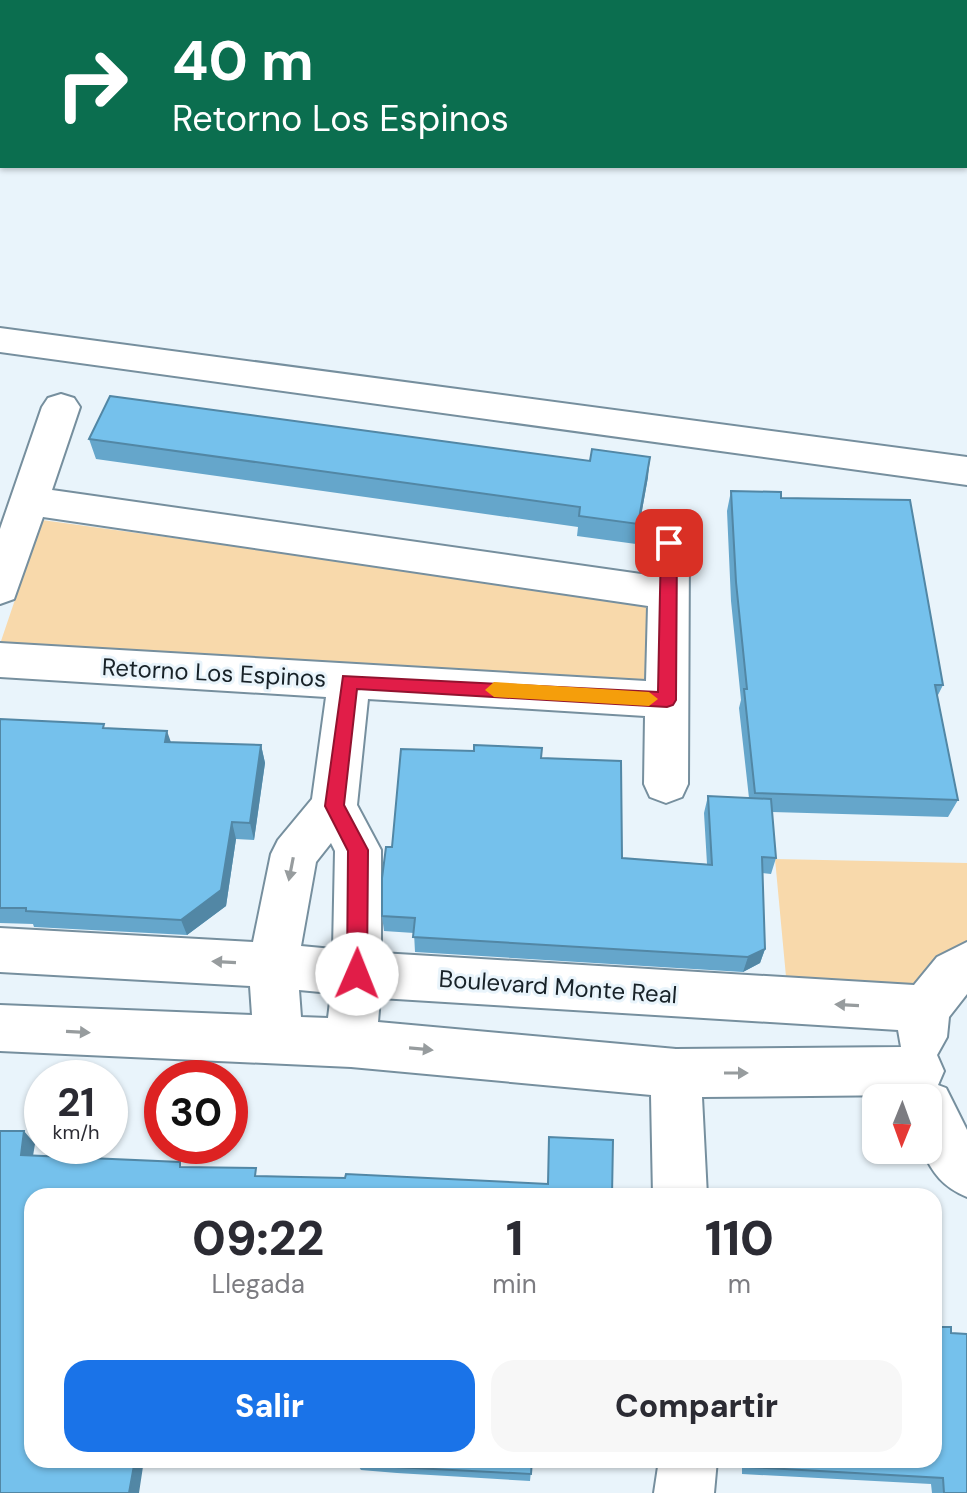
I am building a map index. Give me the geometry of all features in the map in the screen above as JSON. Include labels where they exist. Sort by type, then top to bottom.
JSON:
[{"type":"street","points":[[0,340],[967,471]]},
{"type":"street","points":[[0,588],[61,407]]},
{"type":"street","points":[[29,501],[668,593]]},
{"type":"street","points":[[666,784],[669,543]]},
{"type":"street","name":"Retorno Los Espinos","points":[[0,660],[667,700]]},
{"type":"street","points":[[278,1041],[273,965],[294,854],[334,806],[349,681]]},
{"type":"street","points":[[334,806],[358,850],[357,974],[351,1043]]},
{"type":"street","name":"Boulevard Monte Real","points":[[0,950],[273,965],[357,974],[925,1009]]},
{"type":"street","points":[[924,1084],[925,1009],[954,973],[967,964]]},
{"type":"street","points":[[0,1028],[351,1043],[862,1087]]},
{"type":"street","points":[[676,1073],[680,1188]]},
{"type":"street","points":[[942,1134],[948,1148],[967,1171]]},
{"type":"street","points":[[684,1493],[687,1468]]},
{"type":"shaded area","points":[[42,520],[657,604],[654,685],[0,644]]},
{"type":"shaded area","points":[[775,859],[967,863],[967,949],[930,984],[788,998]]},
{"type":"building","points":[[110,396],[590,461],[592,449],[650,457],[638,524],[579,516],[580,507],[89,439]]},
{"type":"building","points":[[731,491],[781,492],[781,498],[910,500],[943,685],[935,685],[958,800],[755,793],[744,689],[747,689]]},
{"type":"building","points":[[0,719],[104,724],[103,728],[167,731],[165,742],[261,745],[250,823],[232,822],[221,890],[181,920],[0,908]]},
{"type":"building","points":[[474,745],[542,748],[541,758],[621,761],[622,858],[712,865],[708,796],[771,799],[776,858],[762,857],[765,949],[748,957],[413,937],[415,918],[382,916],[382,878],[386,847],[392,847],[401,749],[474,751]]},
{"type":"building","points":[[0,1131],[24,1131],[21,1155],[24,1155],[24,1164],[128,1164],[128,1160],[144,1160],[144,1164],[180,1164],[180,1167],[256,1168],[255,1176],[345,1178],[346,1174],[548,1184],[549,1137],[613,1140],[612,1188],[24,1188],[24,1468],[134,1468],[129,1493],[0,1493]]},
{"type":"building","points":[[942,1327],[951,1327],[951,1333],[967,1334],[967,1493],[944,1493],[943,1478],[767,1468],[942,1468]]},
{"type":"building","points":[[414,1468],[531,1468],[531,1474]]},
{"type":"slow traffic","points":[[494,690],[649,699]]},
{"type":"route","points":[[357,974],[358,850],[334,806],[349,681],[667,700],[669,543]]}]
